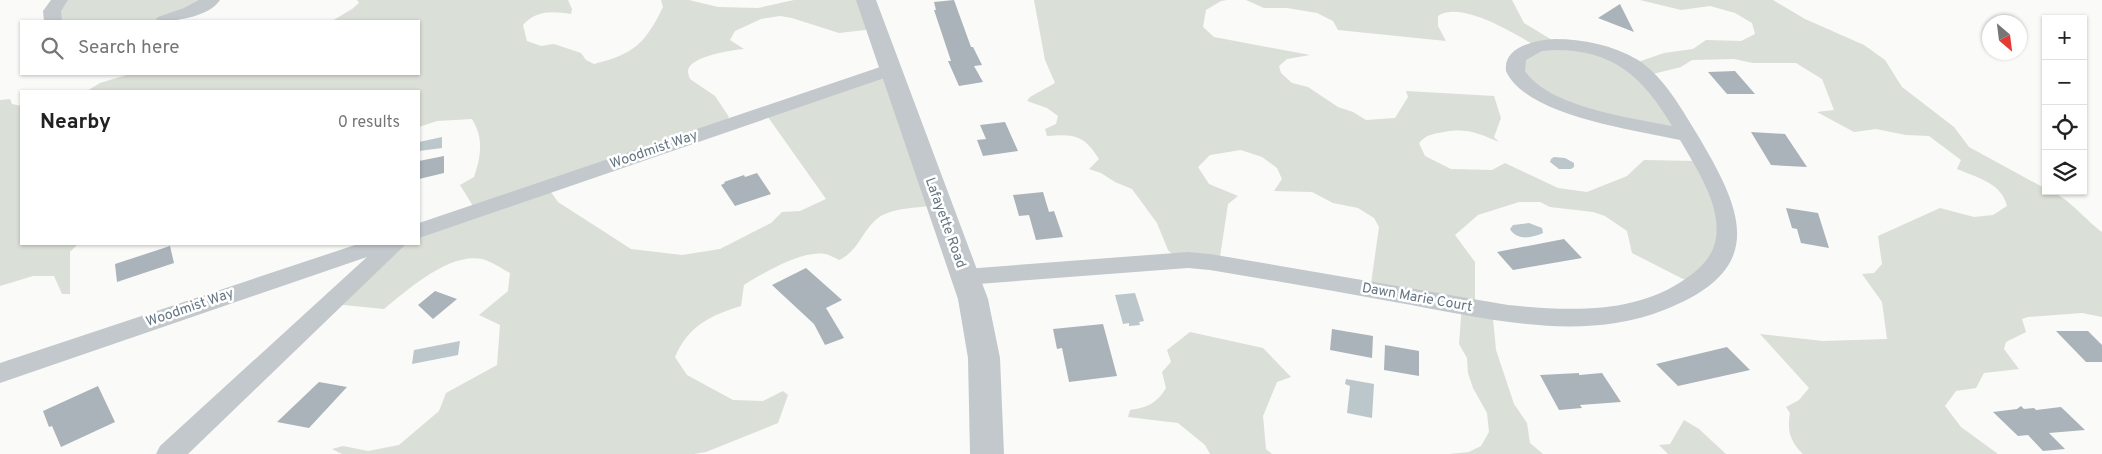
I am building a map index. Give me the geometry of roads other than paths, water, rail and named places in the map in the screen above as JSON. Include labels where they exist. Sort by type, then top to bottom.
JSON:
[{"type":"street","points":[[53,20],[52,10],[60,0]]},
{"type":"street","points":[[167,20],[190,12],[212,0]]},
{"type":"street","name":"Lafayette Road","points":[[866,0],[973,299],[984,358],[987,454]]},
{"type":"street","name":"Dawn Marie Court","points":[[965,278],[1147,261],[1188,260],[1230,265],[1511,314],[1574,318],[1631,311],[1656,304],[1695,285],[1720,258],[1726,243],[1728,228],[1722,195],[1688,135],[1666,98],[1654,82],[1628,61],[1585,46],[1562,44],[1534,48],[1526,51],[1517,59],[1515,70],[1521,82],[1535,93],[1553,102],[1688,135]]},
{"type":"street","name":"Woodmist Way","points":[[420,231],[890,70]]},
{"type":"street","name":"Woodmist Way","points":[[0,373],[378,245]]},
{"type":"street","points":[[170,454],[394,245]]}]
